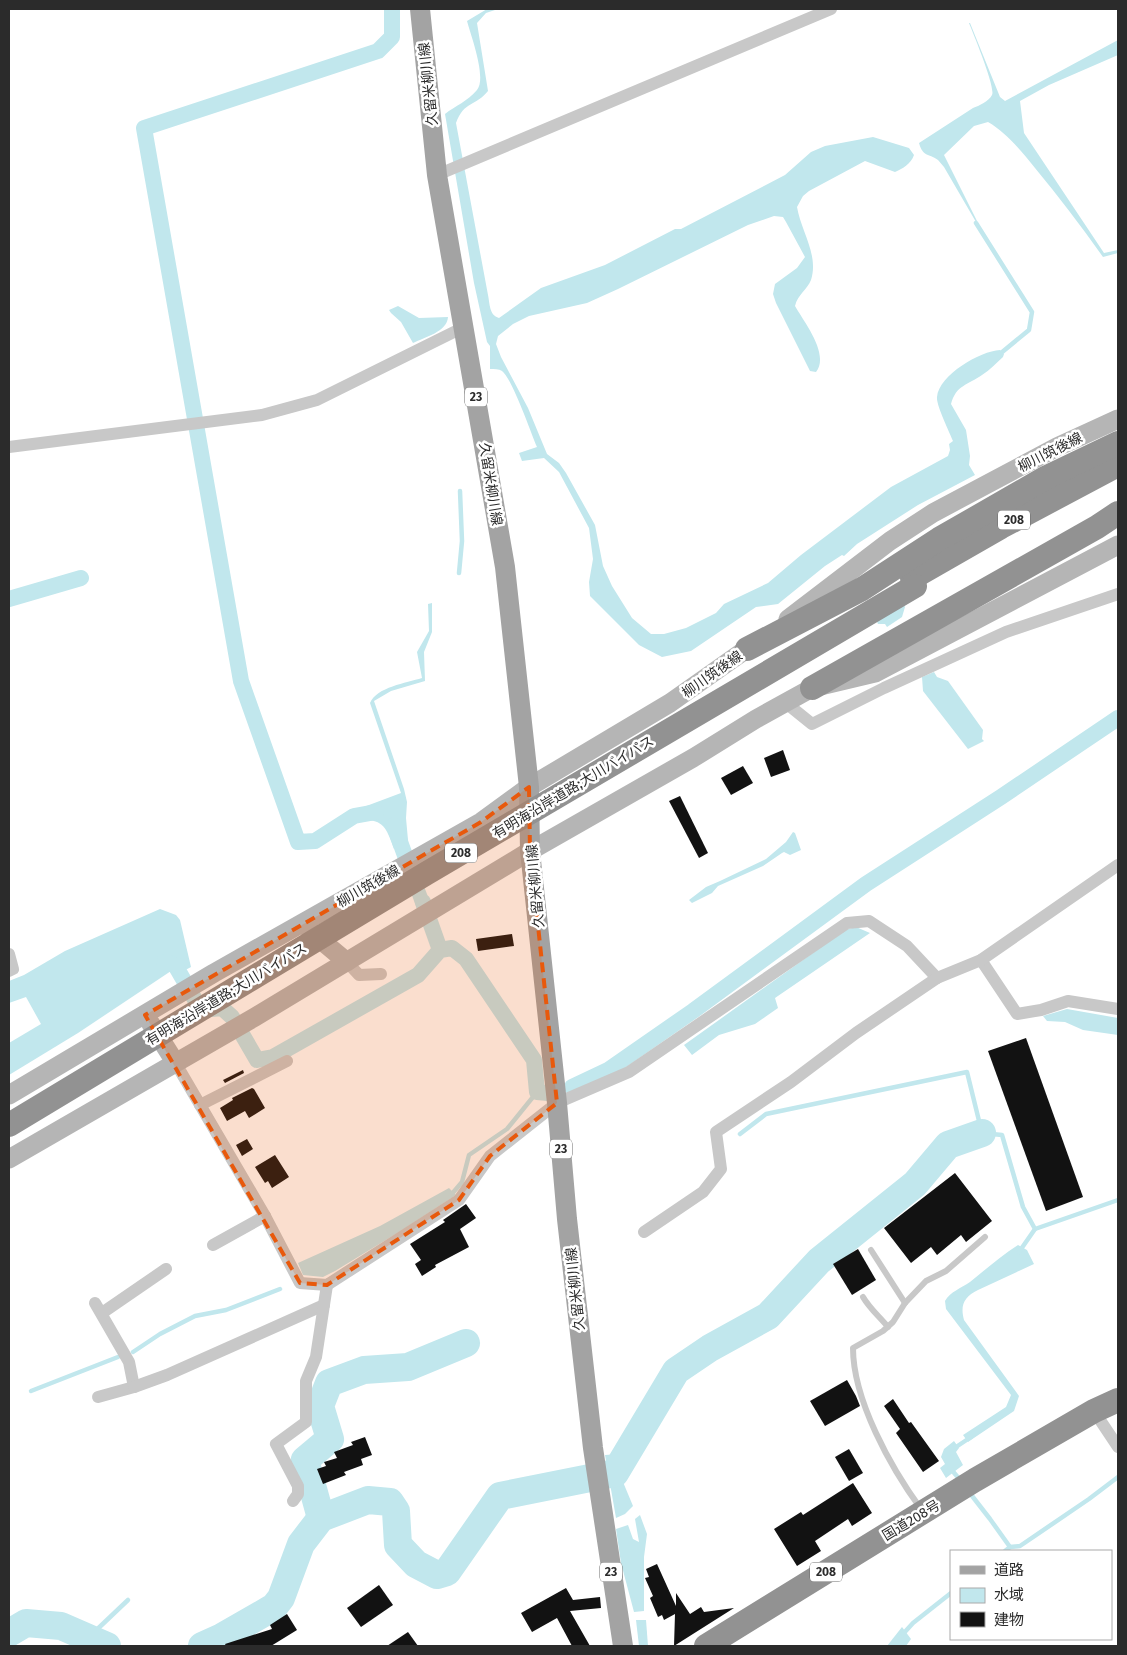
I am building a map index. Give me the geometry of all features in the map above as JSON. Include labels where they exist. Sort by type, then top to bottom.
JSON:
[{"type":"highway","points":[[747,650],[862,589],[939,539],[1047,477],[1118,443]]},
{"type":"highway","name":"有明海沿岸道路;大川バイパス","points":[[9,1125],[914,582],[1001,527],[1118,465]]},
{"type":"highway","name":"有明海沿岸道路;大川バイパス","points":[[9,1114],[431,861],[914,582],[1118,475]]},
{"type":"highway","points":[[812,688],[1097,527],[1118,513]]},
{"type":"highway","name":"国道208号","points":[[706,1646],[975,1480],[1094,1411],[1118,1400]]},
{"type":"main road","name":"久留米柳川線","points":[[420,9],[437,175],[505,567],[529,786],[530,851],[557,1103],[567,1218],[593,1448],[623,1646]]},
{"type":"main road","name":"柳川筑後線","points":[[9,1095],[214,973],[481,822],[529,786],[670,703],[747,650],[890,540],[933,513],[1058,447],[1118,419]]},
{"type":"main road","points":[[9,1159],[228,1033],[530,851],[693,758],[756,719],[812,688],[875,673],[1118,545]]},
{"type":"main road","points":[[302,924],[347,962]]},
{"type":"main road","points":[[145,1015],[175,1062]]},
{"type":"street","points":[[437,175],[831,9]]},
{"type":"street","points":[[9,447],[262,415],[317,400],[464,326]]},
{"type":"street","points":[[786,703],[812,724],[884,688],[1006,632],[1118,594]]},
{"type":"street","points":[[644,1232],[703,1192],[721,1168],[716,1132],[791,1082],[856,1033],[937,978],[981,960],[1118,865]]},
{"type":"street","points":[[175,1062],[265,1216],[300,1283],[327,1285],[459,1200],[490,1156],[557,1103],[629,1072],[847,923],[869,921],[907,946],[937,978]]},
{"type":"street","points":[[9,954],[13,969],[9,971]]},
{"type":"street","points":[[981,960],[1017,1014],[1040,1010],[1068,1001],[1118,1009]]},
{"type":"street","points":[[347,962],[360,975],[381,974]]},
{"type":"street","points":[[200,1105],[287,1061]]},
{"type":"street","points":[[213,1245],[265,1216]]},
{"type":"street","points":[[134,1387],[129,1362],[98,1308],[166,1268]]},
{"type":"street","points":[[293,1501],[298,1494],[298,1486],[276,1444],[306,1422],[306,1381],[316,1357],[327,1285]]},
{"type":"street","points":[[98,1397],[167,1375],[324,1305]]},
{"type":"street","points":[[1094,1411],[1118,1448]]},
{"type":"lane","points":[[924,1512],[890,1459],[874,1427],[861,1396],[853,1366],[853,1348],[888,1327],[905,1303],[926,1281],[946,1271],[985,1237]]},
{"type":"lane","points":[[871,1250],[905,1303]]},
{"type":"lane","points":[[863,1298],[870,1310],[888,1327]]},
{"type":"highlighted area","points":[[529,787],[530,851],[557,1103],[490,1156],[459,1200],[327,1285],[300,1283],[145,1015],[481,822]]},
{"type":"water","points":[[487,9],[498,9],[486,13],[477,23],[488,91],[484,96],[466,107],[456,123],[490,305],[496,317],[499,318],[541,288],[605,265],[675,229],[681,229],[785,175],[811,152],[825,146],[873,137],[909,148],[914,155],[909,164],[895,172],[865,161],[809,191],[803,196],[797,207],[811,252],[813,271],[811,280],[798,298],[795,306],[818,347],[820,356],[816,372],[810,371],[773,294],[775,284],[797,268],[805,257],[783,217],[774,216],[748,225],[587,303],[529,316],[513,324],[498,336],[496,344],[501,357],[528,408],[547,454],[559,463],[566,473],[595,525],[603,566],[612,586],[632,618],[651,634],[664,634],[686,628],[716,613],[724,604],[768,583],[801,555],[891,487],[948,456],[949,444],[953,441],[937,401],[939,389],[962,366],[982,355],[1000,350],[1004,354],[1003,357],[985,373],[959,389],[951,404],[966,430],[970,456],[969,465],[975,475],[918,505],[857,544],[844,556],[842,555],[825,566],[778,604],[756,607],[691,651],[662,657],[639,645],[590,596],[589,582],[593,559],[589,528],[559,472],[544,458],[522,461],[519,453],[537,447],[511,384],[501,370],[490,369],[490,346],[487,342],[474,283],[445,114],[470,97],[480,84],[477,57],[467,21]]},
{"type":"water","points":[[969,23],[1000,97],[1005,101],[1118,40],[1118,55],[1049,85],[1020,101],[1024,133],[1104,253],[1118,250],[1118,253],[1103,257],[1024,155],[1008,137],[988,122],[974,126],[944,155],[976,222],[944,167],[938,160],[922,151],[919,143],[973,108],[984,103],[992,95],[988,72]]},
{"type":"water","points":[[398,306],[419,318],[448,317],[447,322],[440,330],[413,343],[401,322],[389,310]]},
{"type":"water","points":[[898,593],[905,607],[902,617],[887,627],[885,624],[878,624],[872,611]]},
{"type":"water","points":[[432,603],[432,632],[424,652],[425,681],[391,691],[374,701],[407,802],[408,840],[394,849],[383,826],[374,821],[359,821],[353,811],[401,793],[370,703],[385,689],[422,678],[417,652],[429,631],[428,604]]},
{"type":"water","points":[[934,672],[937,677],[948,681],[983,730],[982,739],[984,741],[968,749],[923,691],[922,677]]},
{"type":"water","points":[[793,832],[801,850],[790,855],[784,852],[763,866],[718,886],[712,893],[692,903],[689,900],[706,887],[766,859],[786,842]]},
{"type":"water","points":[[417,868],[430,902],[417,909],[404,874]]},
{"type":"water","points":[[160,909],[176,915],[180,920],[191,967],[178,974],[174,969],[78,1033],[9,1075],[9,1043],[41,1024],[26,997],[9,1003],[9,981],[24,975],[65,951]]},
{"type":"water","points":[[856,927],[870,933],[775,998],[778,1008],[755,1024],[719,1035],[692,1055],[684,1045],[845,930]]},
{"type":"water","points":[[1067,1009],[1118,1018],[1118,1035],[1083,1030],[1065,1022],[1047,1021],[1043,1016]]},
{"type":"water","points":[[449,1188],[456,1195],[335,1271],[323,1277],[303,1275],[298,1263],[380,1226]]},
{"type":"water","points":[[1018,1245],[1027,1250],[1034,1264],[978,1290],[964,1302],[964,1320],[1019,1396],[1014,1411],[968,1442],[963,1435],[1006,1407],[1011,1395],[946,1309],[945,1301]]},
{"type":"water","points":[[649,1401],[665,1409],[623,1482],[633,1506],[625,1514],[616,1518],[605,1455],[619,1454]]},
{"type":"water","points":[[954,1441],[959,1448],[956,1452],[963,1465],[946,1478],[940,1468],[945,1464],[941,1457],[944,1449]]},
{"type":"water","points":[[640,1515],[647,1534],[644,1557],[644,1611],[634,1612],[621,1563],[616,1529],[628,1525],[633,1539],[639,1542],[635,1519]]},
{"type":"water","points":[[636,1620],[646,1620],[648,1646],[639,1646]]},
{"type":"water","points":[[902,1627],[911,1639],[906,1646],[887,1646]]},
{"type":"building","points":[[783,750],[790,770],[771,777],[764,758]]},
{"type":"building","points":[[743,766],[753,783],[731,795],[721,778]]},
{"type":"building","points":[[680,796],[708,853],[699,858],[669,801]]},
{"type":"building","points":[[512,934],[514,946],[478,951],[476,939]]},
{"type":"building","points":[[1026,1038],[1083,1197],[1046,1211],[988,1051]]},
{"type":"building","points":[[243,1070],[244,1073],[225,1083],[223,1080]]},
{"type":"building","points":[[252,1088],[265,1108],[249,1118],[245,1111],[227,1121],[220,1108],[233,1100],[232,1098]]},
{"type":"building","points":[[247,1139],[253,1149],[242,1156],[236,1145]]},
{"type":"building","points":[[275,1155],[289,1177],[272,1188],[268,1181],[265,1183],[255,1167]]},
{"type":"building","points":[[955,1173],[992,1221],[966,1242],[961,1235],[937,1255],[931,1247],[911,1263],[884,1228]]},
{"type":"building","points":[[466,1204],[476,1218],[460,1229],[469,1247],[435,1265],[436,1267],[422,1276],[415,1264],[421,1260],[410,1244],[445,1222],[443,1220]]},
{"type":"building","points":[[858,1249],[876,1280],[852,1295],[833,1264]]},
{"type":"building","points":[[847,1380],[860,1406],[825,1426],[810,1401]]},
{"type":"building","points":[[893,1399],[939,1461],[923,1472],[896,1433],[900,1429],[884,1406]]},
{"type":"building","points":[[365,1437],[372,1455],[361,1459],[363,1465],[344,1472],[346,1475],[323,1484],[317,1469],[326,1466],[324,1462],[337,1458],[334,1452],[353,1445],[351,1442]]},
{"type":"building","points":[[849,1449],[863,1473],[849,1481],[835,1457]]},
{"type":"building","points":[[853,1483],[872,1513],[852,1526],[848,1519],[815,1541],[821,1551],[797,1566],[774,1529],[801,1512],[803,1515]]},
{"type":"building","points":[[657,1564],[676,1606],[676,1593],[690,1614],[701,1607],[704,1612],[734,1608],[674,1646],[675,1614],[664,1620],[662,1615],[658,1617],[650,1598],[653,1596],[645,1578],[649,1577],[646,1569]]},
{"type":"building","points":[[379,1585],[393,1605],[361,1627],[347,1608]]},
{"type":"building","points":[[566,1588],[573,1600],[600,1597],[601,1608],[570,1611],[590,1646],[572,1646],[557,1618],[532,1632],[521,1613]]},
{"type":"building","points":[[287,1614],[297,1630],[271,1646],[226,1646],[225,1644],[272,1629],[270,1625]]},
{"type":"building","points":[[408,1632],[418,1646],[387,1646]]},
{"type":"waterway","points":[[376,812],[354,816],[315,841],[298,842],[241,681],[144,128],[378,51],[392,37],[392,9]]},
{"type":"waterway","points":[[976,223],[1032,312],[1029,330],[1001,353]]},
{"type":"waterway","points":[[459,573],[462,541],[460,491]]},
{"type":"waterway","points":[[9,599],[81,578]]},
{"type":"waterway","points":[[572,1087],[608,1070],[693,1011],[866,884],[1001,797],[1118,718]]},
{"type":"waterway","points":[[394,825],[412,875]]},
{"type":"waterway","points":[[423,902],[440,950]]},
{"type":"waterway","points":[[164,962],[175,965],[201,1010],[222,1008],[232,1017],[257,1060],[273,1057],[418,975],[440,950],[452,948],[466,959],[534,1060],[537,1092],[548,1093]]},
{"type":"waterway","points":[[740,1134],[766,1114],[967,1072],[982,1133],[1002,1135],[1023,1207],[1035,1229],[1019,1252]]},
{"type":"waterway","points":[[451,1195],[462,1182],[469,1155],[507,1129],[537,1092]]},
{"type":"waterway","points":[[202,1646],[222,1637],[274,1607],[281,1598],[301,1544],[321,1518],[368,1500],[390,1502],[396,1511],[398,1545],[416,1564],[437,1575],[447,1572],[500,1496],[615,1473],[676,1371],[710,1348],[768,1316],[819,1261],[915,1184],[948,1145],[982,1133]]},
{"type":"waterway","points":[[1035,1229],[1118,1200]]},
{"type":"waterway","points":[[133,1352],[160,1334],[195,1316],[226,1310],[280,1289]]},
{"type":"waterway","points":[[321,1518],[305,1460],[330,1439],[320,1406],[329,1383],[364,1370],[408,1367],[466,1343]]},
{"type":"waterway","points":[[31,1391],[118,1357]]},
{"type":"waterway","points":[[953,1449],[971,1437]]},
{"type":"waterway","points":[[950,1468],[961,1481]]},
{"type":"waterway","points":[[1006,1550],[1010,1547],[1020,1546],[1118,1477]]},
{"type":"waterway","points":[[969,1492],[1010,1547]]},
{"type":"waterway","points":[[903,1634],[913,1623],[950,1594]]},
{"type":"waterway","points":[[88,1638],[128,1600]]},
{"type":"waterway","points":[[9,1633],[26,1623],[61,1626],[107,1646]]}]
